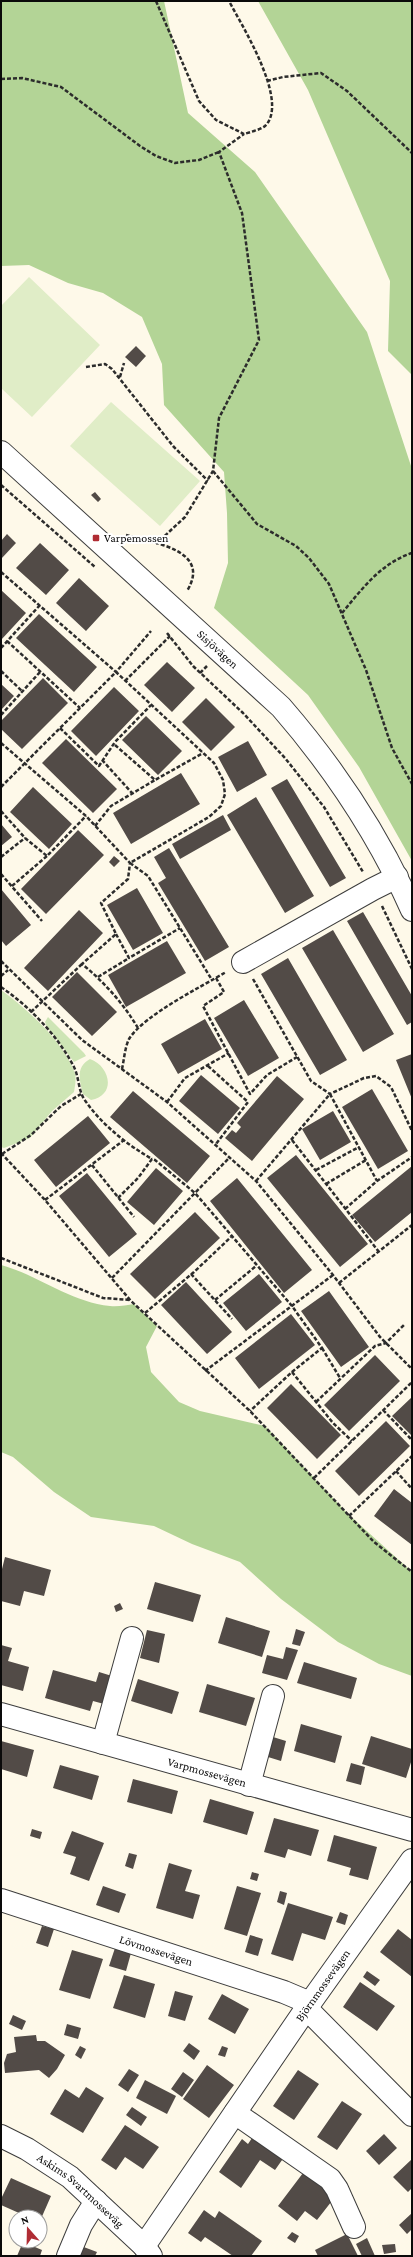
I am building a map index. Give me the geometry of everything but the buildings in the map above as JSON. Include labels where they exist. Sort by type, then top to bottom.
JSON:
[{"type":"street","name":"Sisjövägen","points":[[1,452],[281,707],[318,752],[379,843],[412,910]]},
{"type":"street","points":[[243,962],[373,888],[397,877]]},
{"type":"street","points":[[104,1744],[132,1638]]},
{"type":"street","points":[[249,1785],[273,1696]]},
{"type":"street","name":"Varpmossevägen","points":[[1,1714],[412,1830]]},
{"type":"street","name":"Björnmossevägen","points":[[148,2251],[235,2113],[308,2005],[412,1860]]},
{"type":"street","name":"Lövmossevägen","points":[[1,1900],[284,1992],[308,2005],[412,2115]]},
{"type":"street","points":[[235,2113],[330,2179],[337,2189],[354,2227]]},
{"type":"street","name":"Askims Svartmosseväg","points":[[1,2136],[50,2163],[70,2177],[148,2251]]},
{"type":"street","points":[[68,2256],[81,2225],[96,2201]]},
{"type":"path","points":[[156,1],[199,101],[216,120],[244,134]]},
{"type":"path","points":[[1,79],[22,78],[61,87],[140,146],[156,156],[175,163],[199,160],[218,152],[244,134],[264,127],[270,117],[273,102],[267,81],[229,1]]},
{"type":"path","points":[[267,81],[284,76],[321,73],[346,91],[412,153]]},
{"type":"path","points":[[156,544],[185,517],[208,481],[213,471],[219,418],[259,340],[242,212],[218,152]]},
{"type":"path","points":[[120,378],[124,363]]},
{"type":"path","points":[[86,367],[104,364],[112,368],[173,446],[208,481]]},
{"type":"path","points":[[213,471],[257,524],[296,546],[309,558],[329,584],[366,670],[392,748],[412,784]]},
{"type":"path","points":[[1,485],[97,569]]},
{"type":"path","points":[[126,536],[156,544],[187,557],[195,573],[194,580],[187,591]]},
{"type":"path","points":[[342,614],[370,578],[404,555],[412,553]]},
{"type":"path","points":[[1,572],[116,672],[203,752],[214,763],[223,780],[226,794],[221,806],[209,818],[130,863]]},
{"type":"path","points":[[1,648],[40,605]]},
{"type":"path","points":[[165,630],[200,673],[243,713],[306,782],[337,828],[373,888],[412,968]]},
{"type":"path","points":[[1,788],[116,672],[151,631]]},
{"type":"path","points":[[125,681],[170,636]]},
{"type":"path","points":[[7,641],[80,708]]},
{"type":"path","points":[[200,673],[208,666]]},
{"type":"path","points":[[1,671],[23,692]]},
{"type":"path","points":[[1,715],[40,672]]},
{"type":"path","points":[[60,728],[100,766],[102,760],[115,745],[115,742],[151,704]]},
{"type":"path","points":[[1,743],[86,816],[130,863],[148,876],[212,980]]},
{"type":"path","points":[[115,745],[154,780]]},
{"type":"path","points":[[95,826],[111,806],[203,752]]},
{"type":"path","points":[[102,760],[132,793]]},
{"type":"path","points":[[1,811],[25,838],[47,856]]},
{"type":"path","points":[[12,886],[47,856],[86,816]]},
{"type":"path","points":[[1,858],[25,838]]},
{"type":"path","points":[[129,958],[101,903],[128,879],[130,863]]},
{"type":"path","points":[[1,874],[42,921]]},
{"type":"path","points":[[98,978],[180,928]]},
{"type":"path","points":[[31,1012],[116,934]]},
{"type":"path","points":[[1,961],[8,970],[82,1040],[167,1102],[256,1181],[333,1275],[386,1343],[412,1369]]},
{"type":"path","points":[[122,1069],[128,1041],[138,1028],[212,980],[243,962],[311,1081],[330,1094],[377,1181]]},
{"type":"path","points":[[82,964],[98,978],[127,1010],[138,1028]]},
{"type":"path","points":[[1,976],[8,970]]},
{"type":"path","points":[[216,978],[224,992],[204,1006],[250,1094]]},
{"type":"path","points":[[1,987],[31,1012],[57,1041],[74,1066],[82,1094],[110,1129],[152,1159],[195,1193],[231,1237],[292,1306],[322,1348],[340,1378]]},
{"type":"path","points":[[167,1102],[185,1078],[229,1053]]},
{"type":"path","points":[[245,1099],[267,1075],[297,1057]]},
{"type":"path","points":[[208,1066],[248,1102],[216,1144]]},
{"type":"path","points":[[256,1181],[330,1094],[364,1078],[376,1076],[391,1087],[412,1131]]},
{"type":"path","points":[[82,1094],[61,1106],[31,1135],[1,1153],[45,1200],[131,1300],[205,1371],[250,1411],[374,1542],[412,1572]]},
{"type":"path","points":[[45,1200],[124,1140]]},
{"type":"path","points":[[292,1140],[379,1252]]},
{"type":"path","points":[[316,1170],[359,1147]]},
{"type":"path","points":[[112,1279],[230,1157]]},
{"type":"path","points":[[345,1209],[377,1181],[412,1157]]},
{"type":"path","points":[[118,1198],[138,1178],[152,1159]]},
{"type":"path","points":[[326,1184],[366,1160]]},
{"type":"path","points":[[92,1165],[134,1217]]},
{"type":"path","points":[[339,1283],[412,1225]]},
{"type":"path","points":[[144,1313],[191,1274],[231,1237]]},
{"type":"path","points":[[1,1258],[103,1298],[131,1300]]},
{"type":"path","points":[[215,1300],[256,1266]]},
{"type":"path","points":[[191,1274],[232,1319]]},
{"type":"path","points":[[205,1371],[333,1275]]},
{"type":"path","points":[[316,1402],[375,1346],[386,1343],[404,1325]]},
{"type":"path","points":[[250,1411],[292,1372],[322,1348]]},
{"type":"path","points":[[292,1372],[316,1402],[352,1441]]},
{"type":"path","points":[[314,1478],[412,1382]]},
{"type":"path","points":[[383,1410],[412,1440]]},
{"type":"path","points":[[349,1516],[412,1456]]},
{"type":"path","points":[[396,1471],[412,1490]]},
{"type":"green space","points":[[1,1],[164,1],[188,113],[255,172],[367,332],[412,469],[412,861],[359,767],[308,695],[214,608],[228,563],[224,472],[164,405],[162,364],[142,317],[103,293],[68,283],[29,265],[1,266]]},
{"type":"green space","points":[[258,1],[412,1],[412,375],[388,351],[390,281],[308,90]]},
{"type":"green space","points":[[29,277],[100,345],[32,417],[1,388],[1,306]]},
{"type":"green space","points":[[111,402],[200,481],[160,526],[70,446]]},
{"type":"green space","points":[[1,990],[22,1006],[43,1026],[68,1059],[75,1073],[76,1079],[74,1092],[52,1111],[30,1138],[4,1148],[1,1147]]},
{"type":"green space","points":[[48,1017],[86,1056],[74,1062],[47,1027],[45,1022]]},
{"type":"green space","points":[[90,1059],[102,1068],[108,1080],[105,1092],[99,1097],[91,1100],[83,1094],[80,1083],[82,1066]]},
{"type":"green space","points":[[1,1265],[15,1269],[68,1294],[95,1304],[122,1306],[134,1304],[157,1326],[146,1347],[151,1372],[179,1402],[200,1411],[265,1426],[348,1514],[412,1572],[412,1676],[379,1664],[338,1642],[281,1599],[240,1562],[192,1544],[154,1526],[91,1517],[54,1492],[13,1457],[1,1452]]},
{"type":"place","name":"Varpemossen","points":[[96,538]]}]
